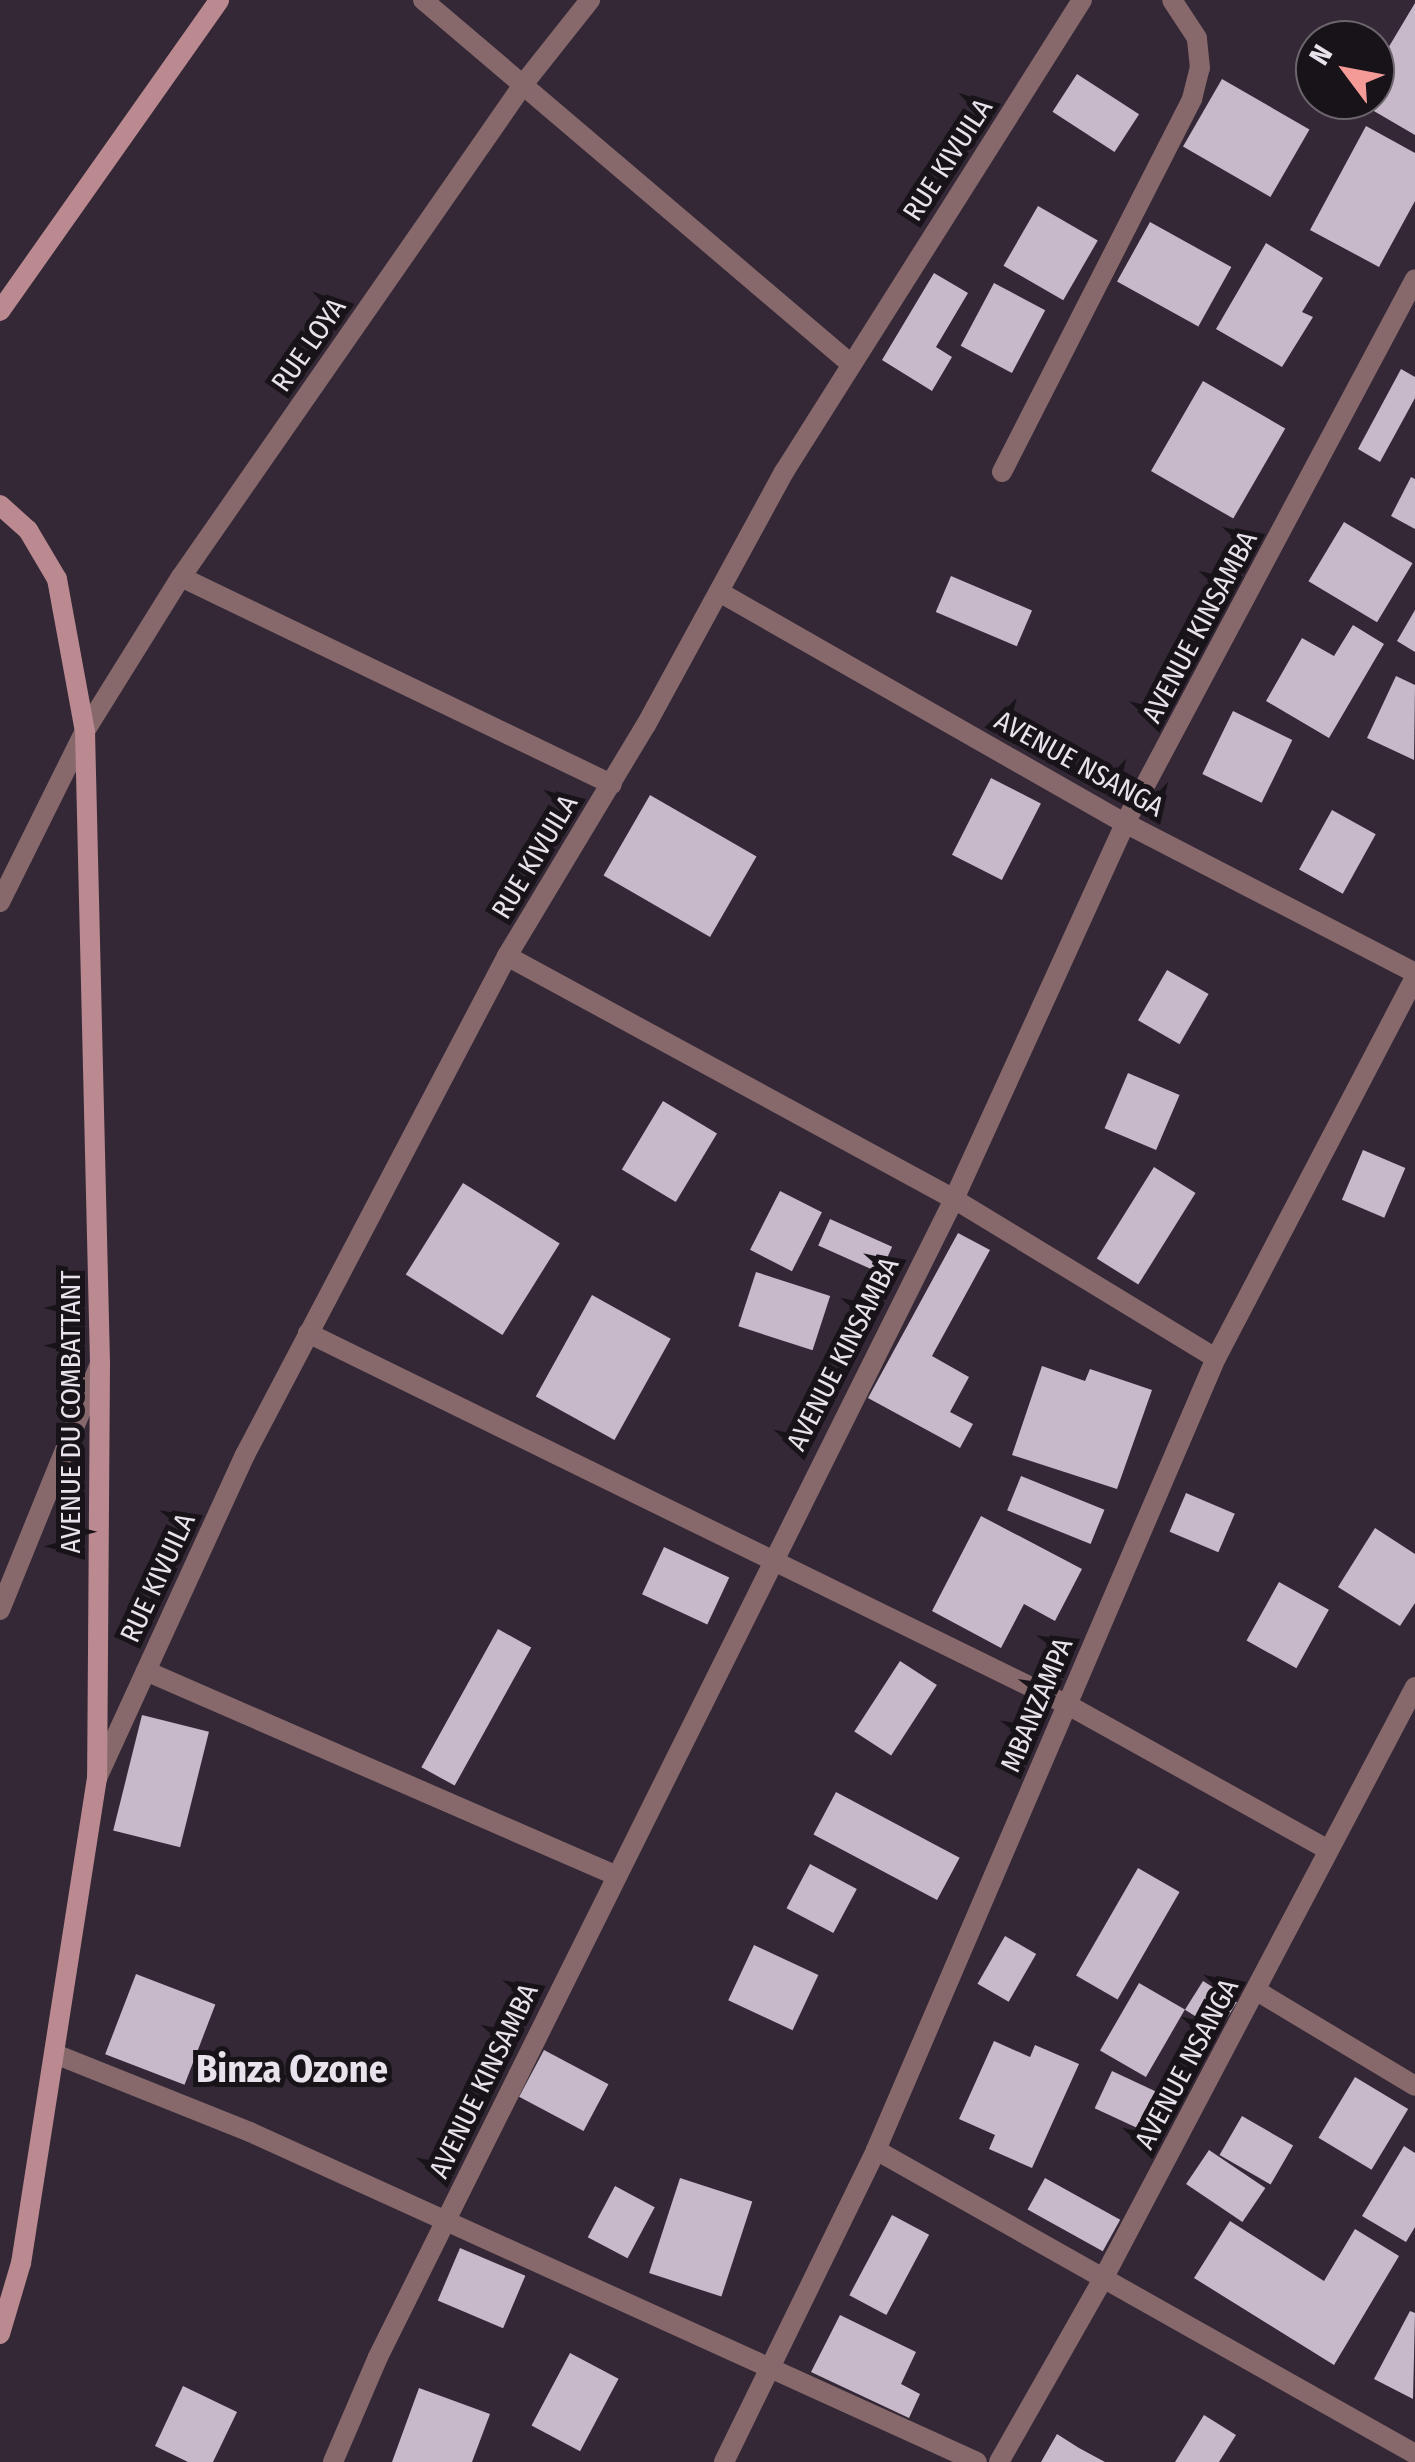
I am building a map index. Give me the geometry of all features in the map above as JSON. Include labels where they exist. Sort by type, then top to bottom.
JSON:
[{"type":"street","points":[[0,311],[219,0]]},
{"type":"street","points":[[423,0],[525,82],[850,364]]},
{"type":"street","name":"RUE LOYA","points":[[0,902],[85,731],[181,577],[525,82],[590,0]]},
{"type":"street","name":"RUE KIVUILA","points":[[97,1778],[308,1333],[507,956],[612,784],[850,364],[1082,0]]},
{"type":"street","points":[[1002,472],[1192,99],[1200,68],[1197,38],[1172,0]]},
{"type":"street","name":"AVENUE KINSAMBA","points":[[334,2462],[446,2222],[772,1556],[954,1199],[1125,823],[1415,279]]},
{"type":"street","name":"AVENUE DU COMBATTANT","points":[[0,505],[28,530],[57,579],[85,731],[100,1364],[97,1778],[22,2262],[0,2334]]},
{"type":"street","points":[[181,577],[612,784]]},
{"type":"street","name":"AVENUE NSANGA","points":[[721,592],[1125,823],[1415,975]]},
{"type":"street","points":[[507,956],[954,1199],[1216,1358]]},
{"type":"street","name":"MBANZAMPA","points":[[724,2462],[876,2150],[1216,1358],[1415,975]]},
{"type":"street","points":[[308,1333],[772,1556],[1068,1704],[1327,1848]]},
{"type":"street","points":[[0,1610],[100,1364]]},
{"type":"street","points":[[146,1671],[616,1875]]},
{"type":"street","name":"AVENUE NSANGA","points":[[998,2462],[1104,2277],[1256,1992],[1327,1848],[1413,1698]]},
{"type":"street","points":[[1256,1992],[1415,2086]]},
{"type":"street","points":[[54,2054],[250,2132],[977,2462]]},
{"type":"street","points":[[876,2150],[1415,2454]]},
{"type":"building","points":[[1415,3],[1415,135],[1389,120],[1395,120],[1395,36]]},
{"type":"building","points":[[1077,74],[1139,114],[1115,152],[1052,112]]},
{"type":"building","points":[[1222,79],[1309,130],[1270,197],[1183,147]]},
{"type":"building","points":[[1366,126],[1415,153],[1415,201],[1379,267],[1310,230]]},
{"type":"building","points":[[1038,206],[1098,241],[1063,300],[1004,266]]},
{"type":"building","points":[[1150,222],[1231,267],[1198,327],[1117,281]]},
{"type":"building","points":[[1266,243],[1323,278],[1302,312],[1313,317],[1282,367],[1216,329]]},
{"type":"building","points":[[934,273],[968,293],[936,347],[952,357],[932,391],[882,360]]},
{"type":"building","points":[[994,283],[1045,310],[1012,373],[961,346]]},
{"type":"building","points":[[1401,369],[1415,377],[1415,398],[1380,462],[1358,449]]},
{"type":"building","points":[[1203,381],[1285,428],[1233,519],[1151,471]]},
{"type":"building","points":[[1411,477],[1415,479],[1415,529],[1391,516]]},
{"type":"building","points":[[1344,522],[1413,563],[1377,622],[1308,581]]},
{"type":"building","points":[[951,576],[1032,610],[1017,646],[936,612]]},
{"type":"building","points":[[1415,610],[1415,652],[1397,641]]},
{"type":"building","points":[[1353,625],[1384,644],[1329,738],[1266,701],[1302,638],[1334,656]]},
{"type":"building","points":[[1396,676],[1415,685],[1414,760],[1367,738]]},
{"type":"building","points":[[1233,711],[1292,740],[1262,803],[1202,774]]},
{"type":"building","points":[[991,778],[1041,803],[1002,880],[952,855]]},
{"type":"building","points":[[650,795],[757,856],[710,937],[604,876]]},
{"type":"building","points":[[1332,810],[1376,834],[1343,894],[1299,869]]},
{"type":"building","points":[[1167,970],[1209,994],[1180,1044],[1138,1020]]},
{"type":"building","points":[[1128,1073],[1180,1095],[1156,1150],[1105,1128]]},
{"type":"building","points":[[663,1101],[717,1133],[676,1202],[622,1170]]},
{"type":"building","points":[[1363,1150],[1405,1168],[1384,1218],[1342,1200]]},
{"type":"building","points":[[1154,1167],[1196,1193],[1138,1285],[1097,1259]]},
{"type":"building","points":[[463,1183],[560,1243],[502,1335],[406,1275]]},
{"type":"building","points":[[780,1191],[822,1212],[792,1271],[750,1250]]},
{"type":"building","points":[[830,1219],[892,1247],[880,1273],[818,1245]]},
{"type":"building","points":[[958,1233],[990,1250],[932,1356],[969,1377],[950,1412],[973,1424],[960,1448],[868,1398]]},
{"type":"building","points":[[756,1272],[830,1296],[813,1350],[738,1326]]},
{"type":"building","points":[[592,1295],[671,1339],[614,1440],[536,1396]]},
{"type":"building","points":[[1042,1366],[1085,1381],[1090,1369],[1152,1390],[1117,1489],[1012,1455]]},
{"type":"building","points":[[1021,1476],[1104,1510],[1091,1544],[1007,1510]]},
{"type":"building","points":[[1186,1493],[1235,1514],[1218,1552],[1170,1532]]},
{"type":"building","points":[[981,1516],[1082,1569],[1055,1621],[1024,1604],[1001,1648],[932,1611]]},
{"type":"building","points":[[1375,1528],[1415,1554],[1415,1603],[1400,1626],[1338,1587]]},
{"type":"building","points":[[664,1547],[729,1577],[707,1625],[642,1594]]},
{"type":"building","points":[[1279,1582],[1329,1610],[1296,1668],[1247,1641]]},
{"type":"building","points":[[498,1629],[531,1647],[455,1786],[421,1767]]},
{"type":"building","points":[[900,1661],[937,1685],[891,1755],[854,1731]]},
{"type":"building","points":[[142,1715],[209,1732],[180,1847],[113,1830]]},
{"type":"building","points":[[836,1792],[960,1858],[937,1900],[813,1834]]},
{"type":"building","points":[[810,1864],[857,1889],[833,1933],[787,1908]]},
{"type":"building","points":[[1138,1868],[1180,1892],[1118,1999],[1076,1975]]},
{"type":"building","points":[[1005,1936],[1036,1954],[1009,2002],[978,1984]]},
{"type":"building","points":[[754,1945],[818,1975],[793,2030],[728,2000]]},
{"type":"building","points":[[136,1974],[215,2004],[185,2085],[105,2054]]},
{"type":"building","points":[[1203,1981],[1237,2002],[1219,2031],[1185,2010]]},
{"type":"building","points":[[1139,1983],[1185,2010],[1146,2077],[1100,2051]]},
{"type":"building","points":[[994,2041],[1030,2057],[1035,2045],[1079,2064],[1032,2168],[989,2149],[995,2135],[959,2119]]},
{"type":"building","points":[[544,2050],[608,2084],[584,2131],[519,2097]]},
{"type":"building","points":[[1112,2071],[1180,2103],[1163,2140],[1095,2108]]},
{"type":"building","points":[[1355,2077],[1408,2109],[1372,2170],[1318,2138]]},
{"type":"building","points":[[1242,2116],[1293,2146],[1271,2184],[1220,2155]]},
{"type":"building","points":[[1404,2146],[1415,2153],[1415,2227],[1406,2242],[1362,2216]]},
{"type":"building","points":[[1209,2150],[1265,2188],[1242,2222],[1186,2184]]},
{"type":"building","points":[[680,2178],[752,2201],[721,2297],[649,2273]]},
{"type":"building","points":[[1045,2178],[1120,2220],[1103,2251],[1028,2209]]},
{"type":"building","points":[[615,2186],[655,2207],[628,2258],[588,2237]]},
{"type":"building","points":[[892,2215],[929,2235],[886,2315],[849,2295]]},
{"type":"building","points":[[1230,2221],[1324,2281],[1355,2229],[1399,2256],[1334,2365],[1194,2278]]},
{"type":"building","points":[[460,2248],[525,2276],[503,2328],[438,2300]]},
{"type":"building","points":[[1410,2311],[1415,2313],[1413,2399],[1374,2379]]},
{"type":"building","points":[[840,2315],[916,2352],[901,2384],[920,2394],[909,2418],[811,2372]]},
{"type":"building","points":[[570,2353],[619,2379],[580,2451],[532,2425]]},
{"type":"building","points":[[183,2386],[237,2412],[213,2462],[188,2462],[155,2446]]},
{"type":"building","points":[[419,2388],[490,2414],[472,2462],[392,2462]]},
{"type":"building","points":[[1204,2415],[1236,2435],[1219,2462],[1175,2462]]},
{"type":"building","points":[[1057,2434],[1079,2448],[1105,2462],[1041,2462]]},
{"type":"district","name":"Binza Ozone","points":[[292,2070]]}]
